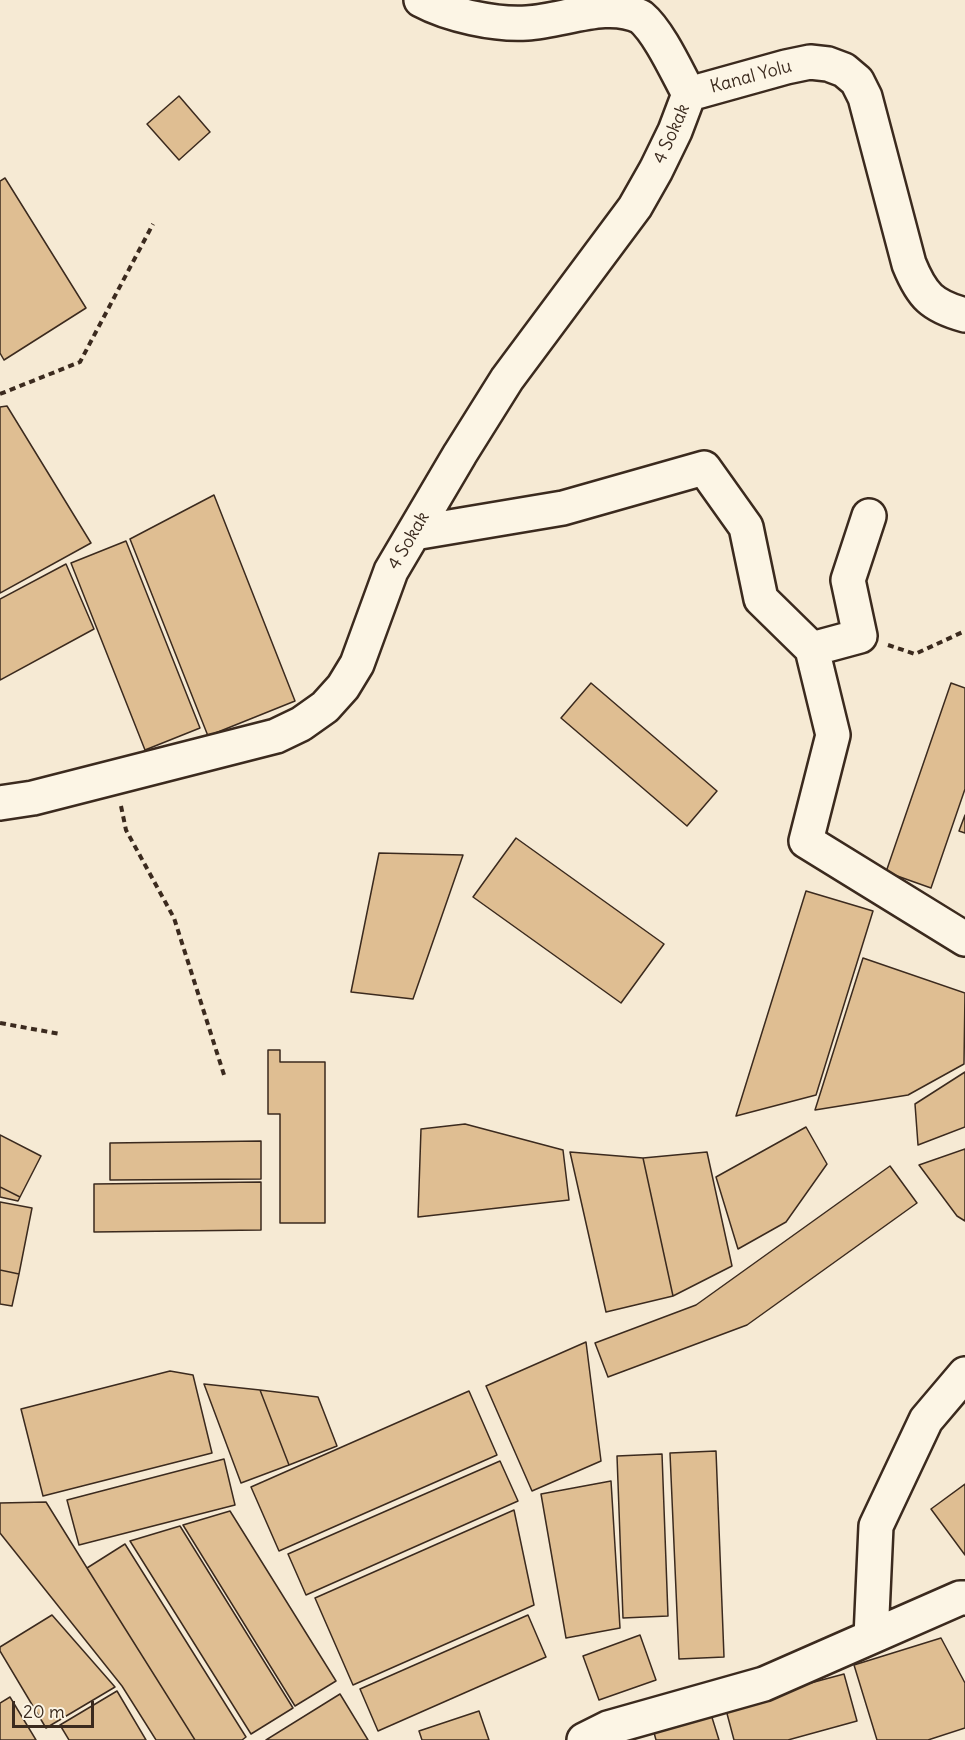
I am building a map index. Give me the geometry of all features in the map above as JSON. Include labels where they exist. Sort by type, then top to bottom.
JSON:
[{"type":"street","name":"Kanal Yolu","points":[[421,0],[455,14],[505,23],[529,23],[590,6],[607,4],[624,7],[640,15],[652,29],[689,94],[810,62],[828,64],[844,70],[857,81],[865,97],[909,264],[918,284],[932,301],[946,309],[965,315]]},
{"type":"street","name":"4 Sokak","points":[[0,802],[33,798],[276,736],[302,724],[324,707],[343,687],[357,664],[391,571],[460,454],[507,379],[635,207],[671,141],[689,94]]},
{"type":"street","points":[[414,533],[563,508],[704,468],[746,527],[761,599],[812,649],[833,735],[806,841],[965,939]]},
{"type":"street","points":[[812,649],[860,636],[848,580],[869,516]]},
{"type":"street","points":[[871,1637],[876,1526],[926,1420],[965,1374]]},
{"type":"street","points":[[584,1740],[608,1728],[764,1684],[960,1598],[965,1598]]},
{"type":"path","points":[[0,394],[80,362],[153,224]]},
{"type":"path","points":[[860,636],[915,654],[965,631]]},
{"type":"path","points":[[114,777],[126,830],[174,918],[225,1078]]},
{"type":"path","points":[[0,1023],[60,1034]]},
{"type":"building","points":[[179,96],[210,132],[179,160],[147,124]]},
{"type":"building","points":[[5,178],[86,308],[4,360],[0,353],[0,181]]},
{"type":"building","points":[[7,406],[91,543],[0,593],[0,407]]},
{"type":"building","points":[[214,495],[295,701],[208,736],[130,539]]},
{"type":"building","points":[[126,541],[200,728],[145,750],[71,563]]},
{"type":"building","points":[[66,564],[94,629],[0,680],[0,599]]},
{"type":"building","points":[[591,683],[717,791],[687,826],[561,718]]},
{"type":"building","points":[[951,683],[965,688],[965,789],[931,888],[886,872]]},
{"type":"building","points":[[965,815],[965,833],[959,831]]},
{"type":"building","points":[[516,838],[664,944],[621,1003],[473,897]]},
{"type":"building","points":[[379,853],[463,855],[413,999],[351,992]]},
{"type":"building","points":[[806,891],[873,911],[816,1095],[736,1116]]},
{"type":"building","points":[[863,958],[965,993],[964,1064],[908,1095],[815,1110]]},
{"type":"building","points":[[268,1050],[280,1050],[280,1062],[325,1062],[325,1223],[280,1223],[280,1114],[268,1114]]},
{"type":"building","points":[[965,1072],[965,1127],[918,1145],[915,1104]]},
{"type":"building","points":[[465,1124],[563,1150],[569,1200],[418,1217],[421,1129]]},
{"type":"building","points":[[806,1127],[827,1164],[786,1222],[738,1249],[716,1177]]},
{"type":"building","points":[[0,1135],[41,1156],[20,1197],[0,1187]]},
{"type":"building","points":[[261,1141],[261,1179],[110,1180],[110,1143]]},
{"type":"building","points":[[965,1149],[965,1221],[957,1216],[919,1165]]},
{"type":"building","points":[[570,1152],[643,1158],[673,1296],[606,1312]]},
{"type":"building","points":[[707,1152],[732,1266],[673,1296],[643,1158]]},
{"type":"building","points":[[890,1166],[917,1203],[747,1325],[608,1377],[595,1343],[696,1305]]},
{"type":"building","points":[[261,1182],[261,1230],[94,1232],[94,1184]]},
{"type":"building","points":[[0,1187],[20,1197],[18,1201],[0,1197]]},
{"type":"building","points":[[0,1202],[32,1208],[19,1274],[0,1270]]},
{"type":"building","points":[[0,1270],[19,1274],[12,1306],[0,1304]]},
{"type":"building","points":[[586,1342],[601,1461],[532,1491],[486,1386]]},
{"type":"building","points":[[170,1371],[193,1375],[212,1453],[43,1496],[21,1409]]},
{"type":"building","points":[[204,1384],[260,1390],[289,1465],[241,1483]]},
{"type":"building","points":[[260,1390],[318,1397],[337,1446],[289,1465]]},
{"type":"building","points":[[469,1391],[497,1455],[279,1551],[251,1487]]},
{"type":"building","points":[[716,1451],[724,1657],[679,1659],[670,1453]]},
{"type":"building","points":[[662,1454],[668,1616],[623,1618],[617,1456]]},
{"type":"building","points":[[224,1459],[235,1505],[79,1545],[67,1500]]},
{"type":"building","points":[[500,1461],[518,1501],[306,1595],[288,1554]]},
{"type":"building","points":[[611,1481],[620,1628],[566,1638],[541,1494]]},
{"type":"building","points":[[965,1484],[965,1555],[931,1509]]},
{"type":"building","points":[[46,1502],[195,1740],[156,1740],[122,1686],[0,1533],[0,1503]]},
{"type":"building","points":[[514,1510],[534,1605],[353,1685],[315,1598]]},
{"type":"building","points":[[230,1511],[336,1681],[295,1706],[183,1525]]},
{"type":"building","points":[[180,1526],[293,1708],[251,1734],[130,1541]]},
{"type":"building","points":[[125,1544],[246,1737],[242,1740],[195,1740],[87,1568]]},
{"type":"building","points":[[52,1615],[115,1687],[46,1728],[0,1651],[0,1647]]},
{"type":"building","points":[[528,1615],[546,1657],[378,1731],[360,1689]]},
{"type":"building","points":[[640,1635],[656,1680],[599,1700],[583,1656]]},
{"type":"building","points":[[941,1638],[965,1683],[965,1728],[928,1740],[877,1740],[854,1665]]},
{"type":"building","points":[[844,1674],[857,1721],[788,1740],[734,1740],[725,1706]]},
{"type":"building","points":[[117,1691],[146,1740],[69,1740],[60,1725]]},
{"type":"building","points":[[340,1694],[368,1740],[266,1740]]},
{"type":"building","points":[[10,1697],[36,1740],[0,1740],[0,1703]]},
{"type":"building","points":[[479,1711],[489,1740],[422,1740],[419,1731]]},
{"type":"building","points":[[710,1711],[719,1740],[656,1740],[653,1729]]}]
